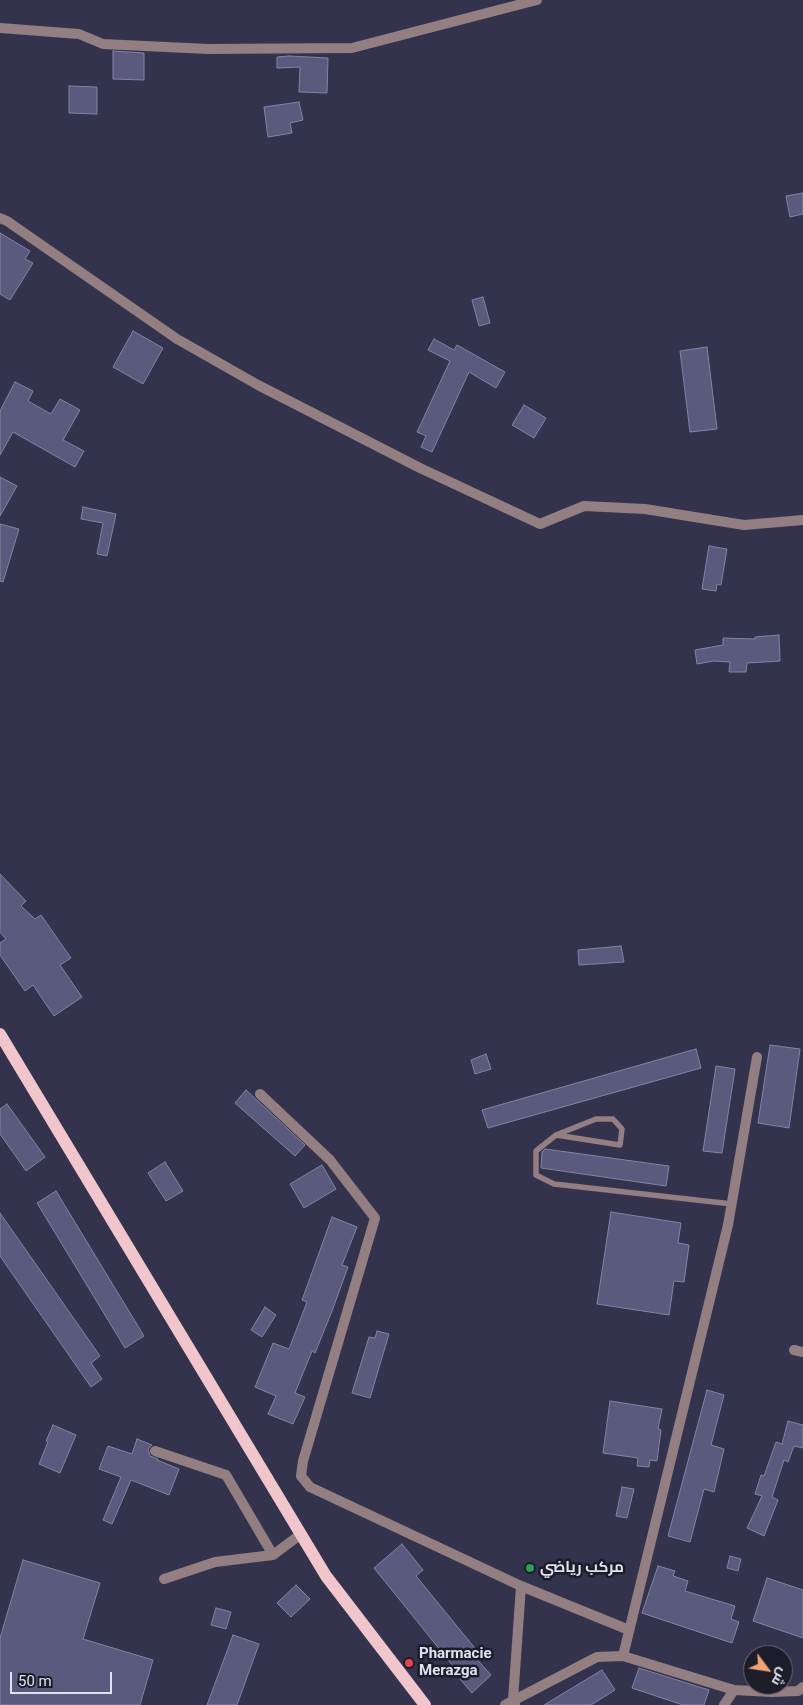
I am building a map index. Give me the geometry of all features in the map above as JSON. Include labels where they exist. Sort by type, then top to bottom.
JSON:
[{"type":"main road","points":[[0,1034],[326,1576],[425,1705]]},
{"type":"street","points":[[0,28],[79,34],[103,44],[208,49],[352,48],[537,0]]},
{"type":"street","points":[[0,218],[177,338],[258,385],[420,468],[540,524],[584,506],[645,509],[744,524],[803,520]]},
{"type":"street","points":[[623,1656],[728,1226],[758,1057]]},
{"type":"street","points":[[260,1094],[330,1160],[375,1218],[303,1461],[301,1476],[310,1487],[521,1586],[629,1630]]},
{"type":"street","points":[[155,1452],[226,1475],[273,1555]]},
{"type":"street","points":[[164,1579],[215,1562],[273,1555],[301,1534]]},
{"type":"street","points":[[511,1703],[521,1586]]},
{"type":"street","points":[[511,1703],[597,1657],[623,1656],[734,1690],[781,1692],[798,1691],[803,1687]]},
{"type":"street","points":[[724,1705],[734,1690]]},
{"type":"lane","points":[[556,1135],[620,1145],[622,1129],[613,1119],[596,1119],[556,1135],[536,1151],[536,1175],[554,1184],[732,1204]]},
{"type":"building","points":[[113,51],[144,53],[144,80],[113,79]]},
{"type":"building","points":[[277,57],[328,58],[327,93],[299,92],[300,67],[277,68]]},
{"type":"building","points":[[69,86],[97,87],[97,114],[69,113]]},
{"type":"building","points":[[299,102],[303,120],[290,123],[292,133],[268,137],[264,107]]},
{"type":"building","points":[[803,193],[803,214],[790,217],[786,196]]},
{"type":"building","points":[[0,233],[30,251],[25,259],[33,263],[10,300],[0,294]]},
{"type":"building","points":[[483,297],[490,323],[479,326],[472,300]]},
{"type":"building","points":[[133,331],[163,348],[143,384],[113,367]]},
{"type":"building","points":[[434,339],[454,350],[457,345],[505,372],[496,388],[469,372],[432,452],[421,447],[426,436],[417,432],[450,361],[428,350]]},
{"type":"building","points":[[707,347],[717,429],[690,432],[680,351]]},
{"type":"building","points":[[15,382],[33,391],[28,401],[51,414],[60,399],[80,410],[63,440],[84,451],[75,467],[13,432],[0,455],[0,411]]},
{"type":"building","points":[[524,405],[546,418],[534,438],[512,425]]},
{"type":"building","points":[[0,477],[17,486],[0,516]]},
{"type":"building","points":[[83,507],[116,514],[107,556],[97,554],[103,523],[81,519]]},
{"type":"building","points":[[0,524],[19,529],[3,582],[0,581]]},
{"type":"building","points":[[709,546],[727,549],[721,585],[717,584],[716,591],[702,589]]},
{"type":"building","points":[[779,635],[780,661],[747,663],[746,672],[729,672],[730,662],[714,661],[697,664],[695,650],[723,645],[723,638],[755,639],[755,637]]},
{"type":"building","points":[[0,874],[26,901],[21,906],[35,919],[41,915],[71,958],[60,965],[82,997],[54,1016],[33,985],[25,991],[0,955],[0,943],[6,939],[0,932]]},
{"type":"building","points":[[621,946],[624,962],[579,965],[578,950]]},
{"type":"building","points":[[770,1045],[800,1049],[789,1128],[758,1123]]},
{"type":"building","points":[[696,1049],[701,1068],[488,1128],[482,1110]]},
{"type":"building","points":[[486,1054],[491,1069],[475,1074],[471,1060]]},
{"type":"building","points":[[716,1066],[735,1069],[722,1153],[703,1151]]},
{"type":"building","points":[[246,1090],[305,1145],[295,1156],[235,1103]]},
{"type":"building","points":[[7,1104],[45,1157],[26,1171],[0,1134],[0,1109]]},
{"type":"building","points":[[545,1149],[669,1166],[666,1186],[541,1168],[542,1152]]},
{"type":"building","points":[[165,1162],[183,1191],[166,1201],[148,1173]]},
{"type":"building","points":[[322,1165],[336,1189],[304,1208],[290,1184]]},
{"type":"building","points":[[56,1191],[144,1336],[125,1348],[37,1203]]},
{"type":"building","points":[[611,1212],[681,1223],[678,1243],[689,1245],[684,1282],[674,1281],[669,1315],[597,1304]]},
{"type":"building","points":[[0,1213],[100,1356],[91,1363],[102,1379],[91,1387],[0,1256]]},
{"type":"building","points":[[332,1217],[357,1227],[342,1265],[348,1267],[332,1311],[315,1353],[312,1351],[295,1393],[305,1397],[293,1424],[268,1414],[276,1396],[255,1387],[273,1343],[289,1349],[307,1302],[302,1300]]},
{"type":"building","points":[[265,1307],[276,1315],[262,1337],[251,1330]]},
{"type":"building","points":[[377,1331],[389,1334],[370,1398],[352,1393],[369,1337],[375,1338]]},
{"type":"building","points":[[707,1390],[724,1395],[711,1445],[724,1449],[714,1492],[704,1489],[690,1542],[668,1536]]},
{"type":"building","points":[[610,1401],[662,1409],[658,1429],[661,1430],[657,1461],[650,1460],[649,1467],[637,1466],[638,1458],[603,1453]]},
{"type":"building","points":[[788,1421],[803,1425],[803,1448],[794,1446],[788,1462],[784,1460],[772,1497],[778,1500],[764,1536],[747,1528],[762,1496],[755,1494],[761,1475],[764,1476],[776,1442],[782,1444]]},
{"type":"building","points":[[53,1425],[76,1435],[60,1473],[39,1464]]},
{"type":"building","points":[[137,1439],[152,1445],[148,1449],[150,1456],[179,1469],[169,1495],[131,1480],[112,1524],[103,1520],[121,1477],[99,1469],[108,1446],[132,1454]]},
{"type":"building","points":[[622,1487],[634,1489],[627,1518],[616,1516]]},
{"type":"building","points":[[402,1544],[423,1570],[416,1576],[478,1652],[474,1656],[491,1675],[472,1693],[460,1679],[462,1677],[374,1568]]},
{"type":"building","points":[[730,1556],[741,1559],[738,1571],[727,1568]]},
{"type":"building","points":[[23,1560],[100,1583],[83,1639],[153,1660],[140,1705],[0,1705],[0,1638]]},
{"type":"building","points":[[658,1566],[675,1571],[673,1576],[688,1581],[685,1591],[735,1606],[731,1619],[739,1622],[732,1643],[642,1613]]},
{"type":"building","points":[[767,1578],[803,1590],[803,1638],[753,1621]]},
{"type":"building","points":[[296,1585],[310,1599],[291,1617],[277,1603]]},
{"type":"building","points":[[216,1608],[231,1612],[226,1629],[211,1625]]},
{"type":"building","points":[[233,1635],[259,1644],[237,1705],[207,1705]]},
{"type":"building","points":[[639,1668],[709,1690],[704,1705],[683,1705],[632,1688]]},
{"type":"building","points":[[602,1670],[615,1690],[591,1705],[544,1705]]},
{"type":"place","name":"مركب رياضي","points":[[530,1568]]},
{"type":"place","name":"Pharmacie Merazga","points":[[409,1663]]}]
